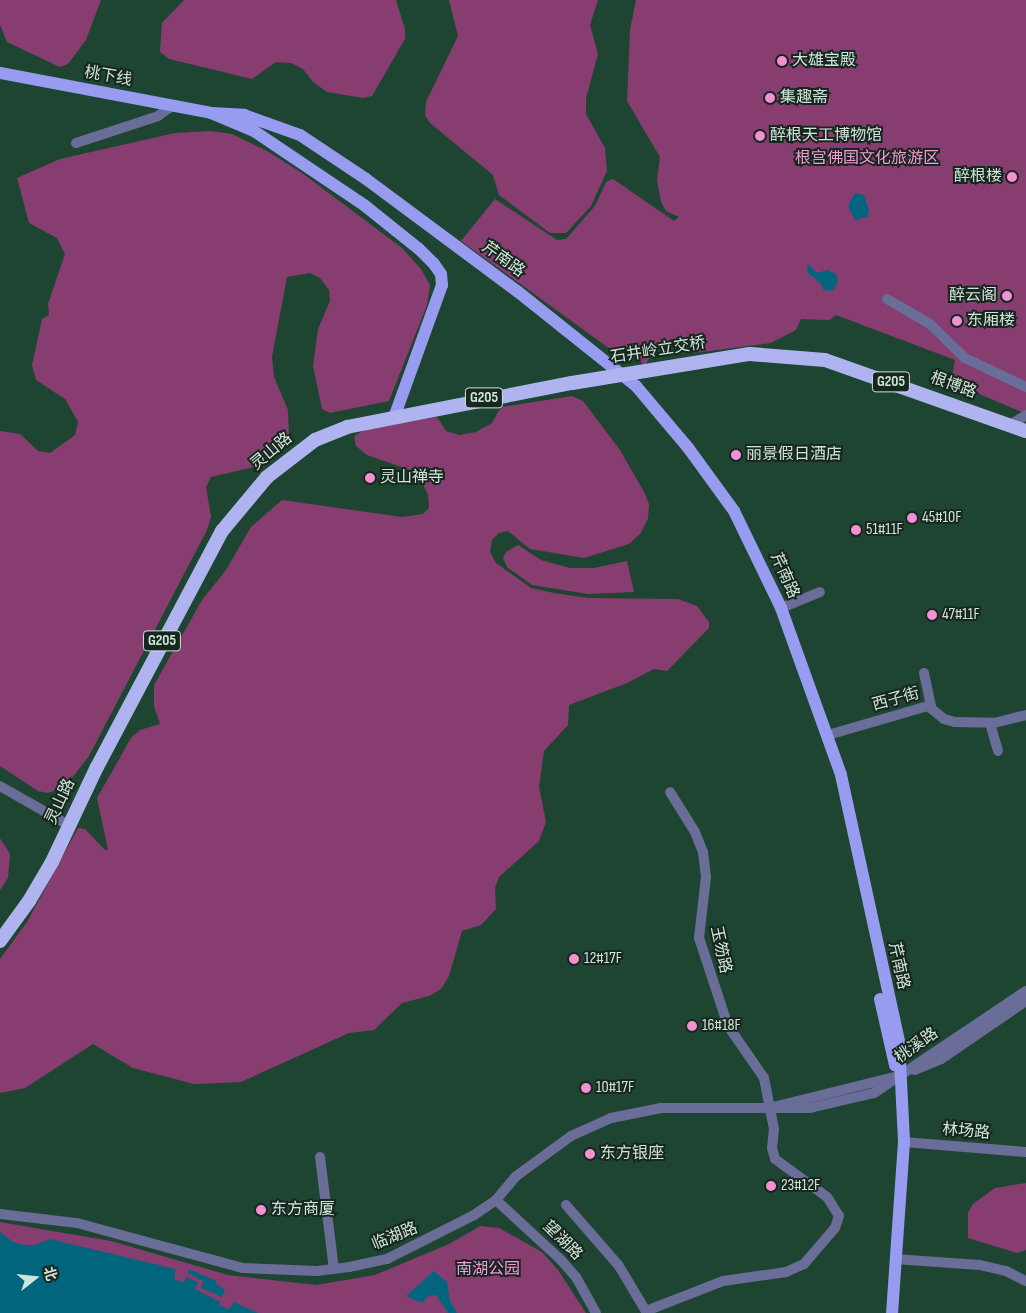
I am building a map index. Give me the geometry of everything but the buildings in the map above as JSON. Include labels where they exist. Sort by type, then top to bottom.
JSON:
[{"type":"highway","name":"石井岭立交桥","points":[[396,415],[572,383],[750,354]]},
{"type":"highway","name":"根博路","points":[[750,354],[825,360],[1026,432]]},
{"type":"highway","name":"灵山路","points":[[0,941],[29,901],[70,826],[172,622],[231,516],[268,477],[314,440],[347,426],[396,415]]},
{"type":"main road","name":"桃下线","points":[[0,73],[211,113]]},
{"type":"main road","points":[[211,113],[254,131],[304,162],[411,243],[441,274],[438,296],[396,415]]},
{"type":"main road","name":"芹南路","points":[[211,113],[244,115],[300,135],[366,179],[604,358],[647,399],[713,480],[749,538],[781,608],[841,775],[899,1042],[899,1077],[904,1142],[892,1313]]},
{"type":"street","points":[[76,143],[158,116],[173,105]]},
{"type":"street","points":[[887,299],[930,324],[965,358],[1026,386]]},
{"type":"street","points":[[1010,425],[1026,415]]},
{"type":"street","points":[[781,608],[820,592]]},
{"type":"street","points":[[924,673],[931,706]]},
{"type":"street","name":"西子街","points":[[828,735],[931,706],[942,718],[952,722],[990,723],[1026,715]]},
{"type":"street","points":[[990,723],[998,750]]},
{"type":"street","points":[[0,786],[70,826]]},
{"type":"street","name":"玉笏路","points":[[646,1312],[723,1281],[796,1268],[812,1258],[835,1228],[839,1216],[834,1204],[775,1159],[770,1108],[764,1078],[728,1026],[714,990],[699,938],[706,877],[703,852],[695,832],[670,792]]},
{"type":"street","name":"桃溪路","points":[[899,1077],[1026,991]]},
{"type":"street","name":"桃溪路","points":[[899,1077],[941,1059],[1026,1001]]},
{"type":"street","name":"临湖路","points":[[0,1214],[77,1223],[243,1268],[334,1269],[387,1259],[424,1242],[496,1200],[515,1177],[571,1136],[611,1118],[661,1108],[810,1108],[874,1094],[899,1077]]},
{"type":"street","name":"林场路","points":[[904,1142],[1026,1152]]},
{"type":"street","points":[[320,1157],[334,1269]]},
{"type":"street","name":"望湖路","points":[[496,1200],[561,1260],[576,1277],[596,1313]]},
{"type":"street","points":[[566,1205],[619,1266],[646,1312]]},
{"type":"street","points":[[895,1259],[980,1265],[1006,1271],[1026,1281]]},
{"type":"green space","points":[[0,0],[101,0],[86,40],[68,64],[60,67],[7,42],[0,25]]},
{"type":"green space","points":[[184,0],[396,0],[405,29],[405,39],[372,96],[363,98],[327,92],[313,82],[303,69],[291,63],[276,62],[252,79],[169,59],[160,52],[162,23]]},
{"type":"green space","points":[[449,0],[598,0],[590,25],[598,54],[586,98],[586,114],[605,148],[607,171],[591,206],[566,233],[550,233],[499,195],[493,175],[430,123],[425,115],[426,102],[458,36]]},
{"type":"green space","name":"根宫佛国文化旅游区","points":[[636,0],[1026,0],[1026,414],[951,382],[955,360],[836,315],[830,320],[801,319],[796,330],[771,343],[694,353],[672,339],[656,348],[645,365],[633,356],[628,362],[461,241],[495,199],[557,240],[566,239],[595,206],[606,182],[613,179],[674,221],[679,217],[666,211],[661,202],[657,180],[660,157],[627,101],[630,30]]},
{"type":"green space","points":[[210,131],[232,134],[267,151],[302,173],[402,248],[421,269],[430,285],[427,305],[389,401],[330,413],[322,409],[313,366],[318,329],[330,301],[329,290],[320,278],[310,273],[287,277],[272,357],[274,377],[288,410],[289,436],[258,466],[211,477],[206,487],[211,517],[207,530],[89,756],[65,787],[48,793],[38,791],[0,766],[0,431],[20,434],[38,451],[50,453],[75,435],[78,422],[65,399],[36,380],[32,365],[42,319],[49,315],[48,304],[65,254],[57,238],[29,223],[17,178],[60,159],[175,133]]},
{"type":"green space","points":[[572,396],[583,401],[620,450],[649,504],[648,519],[640,534],[629,544],[584,558],[530,549],[508,531],[499,533],[492,540],[490,552],[496,563],[531,588],[554,593],[588,598],[678,599],[697,606],[709,622],[709,628],[667,671],[654,669],[627,683],[569,705],[568,725],[544,751],[539,787],[546,822],[539,841],[499,877],[495,888],[496,909],[481,925],[462,931],[449,976],[441,989],[429,996],[402,1003],[374,1030],[349,1033],[241,1082],[194,1084],[133,1068],[93,1044],[25,1088],[0,1093],[0,959],[27,922],[78,828],[85,829],[105,850],[108,850],[97,798],[131,738],[140,730],[160,724],[154,707],[154,685],[202,600],[226,570],[251,527],[282,500],[402,517],[423,514],[429,508],[428,495],[422,482],[410,470],[367,455],[356,446],[354,436],[366,429],[437,417],[446,431],[459,435],[476,432],[492,423],[501,407]]},
{"type":"green space","points":[[518,545],[541,560],[570,568],[594,568],[627,561],[634,592],[588,594],[532,585],[507,567],[503,558],[506,552]]},
{"type":"green space","points":[[0,838],[10,854],[8,878],[0,890]]},
{"type":"green space","points":[[1026,1183],[1026,1250],[1017,1253],[968,1238],[968,1213],[973,1204],[995,1188]]},
{"type":"green space","name":"南湖公园","points":[[0,1222],[111,1241],[228,1275],[316,1285],[375,1275],[449,1244],[480,1226],[499,1228],[542,1252],[558,1270],[586,1313],[0,1313]]},
{"type":"water","points":[[855,193],[864,195],[869,211],[867,217],[855,220],[848,206]]},
{"type":"water","points":[[808,264],[817,273],[827,270],[836,274],[838,281],[834,290],[824,291],[821,284],[807,272]]},
{"type":"water","points":[[0,1232],[13,1242],[24,1245],[35,1245],[50,1239],[175,1269],[175,1280],[184,1282],[186,1277],[198,1282],[195,1289],[220,1302],[219,1305],[229,1309],[234,1302],[258,1313],[0,1313]]},
{"type":"water","points":[[189,1269],[216,1281],[216,1284],[225,1290],[222,1297],[201,1288],[203,1281],[188,1273]]},
{"type":"water","points":[[434,1271],[447,1282],[450,1301],[457,1313],[448,1313],[436,1295],[428,1296],[422,1303],[406,1296]]},
{"type":"place","name":"大雄宝殿","points":[[782,61]]},
{"type":"place","name":"集趣斋","points":[[770,98]]},
{"type":"place","name":"醉根天工博物馆","points":[[760,136]]},
{"type":"place","name":"醉根楼","points":[[1012,177]]},
{"type":"place","name":"醉云阁","points":[[1007,296]]},
{"type":"place","name":"东厢楼","points":[[957,321]]},
{"type":"place","name":"丽景假日酒店","points":[[736,455]]},
{"type":"place","name":"灵山禅寺","points":[[370,478]]},
{"type":"place","name":"45#10F","points":[[912,518]]},
{"type":"place","name":"51#11F","points":[[856,530]]},
{"type":"place","name":"47#11F","points":[[932,615]]},
{"type":"place","name":"12#17F","points":[[574,959]]},
{"type":"place","name":"16#18F","points":[[692,1026]]},
{"type":"place","name":"10#17F","points":[[586,1088]]},
{"type":"place","name":"东方银座","points":[[590,1154]]},
{"type":"place","name":"23#12F","points":[[771,1186]]},
{"type":"place","name":"东方商厦","points":[[261,1210]]}]
